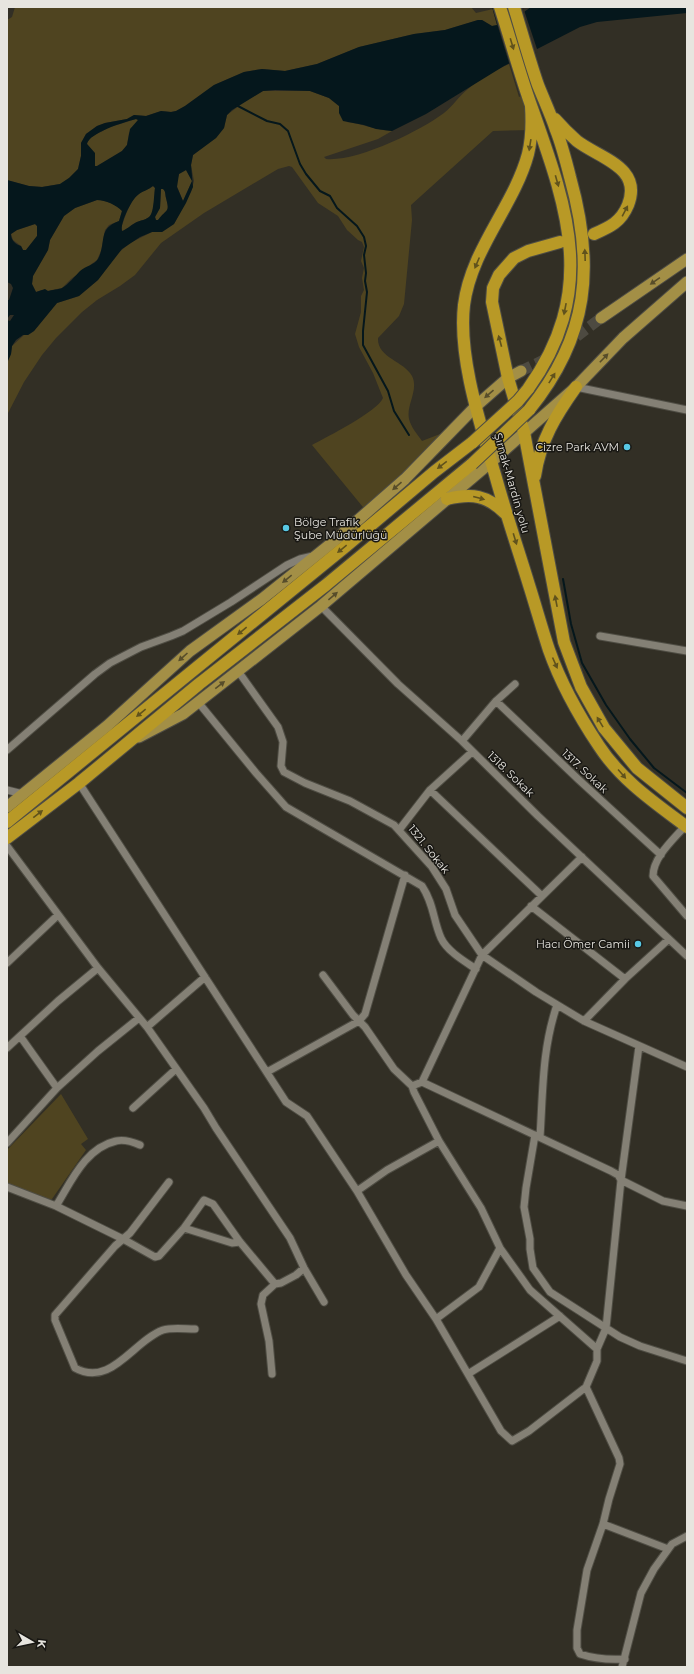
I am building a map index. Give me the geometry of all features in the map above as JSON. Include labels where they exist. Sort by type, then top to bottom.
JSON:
[{"type":"highway","points":[[7,822],[346,546],[434,472],[473,442],[528,389],[545,362],[558,334],[566,305],[570,268],[569,237],[563,204],[552,163],[531,106],[500,7]]},
{"type":"highway","points":[[7,838],[79,783],[199,684],[326,585],[472,464],[529,410],[548,385],[566,352],[577,321],[584,276],[585,252],[580,214],[566,159],[549,111],[538,86],[514,7]]},
{"type":"highway","name":"Şırnak-Mardin yolu","points":[[531,106],[532,127],[528,153],[516,186],[480,254],[470,280],[464,304],[466,349],[476,406],[491,462],[550,652],[571,700],[600,748],[633,787],[686,826]]},
{"type":"highway","points":[[549,111],[564,129],[577,141],[618,165],[628,177],[631,190],[623,216],[612,226],[594,234]]},
{"type":"highway","name":"Şırnak-Mardin yolu","points":[[560,242],[520,254],[503,268],[492,294],[492,306],[508,378],[524,432],[564,642],[584,693],[604,728],[637,768],[687,808]]},
{"type":"highway","points":[[534,485],[537,462],[546,435],[562,406],[576,387]]},
{"type":"highway","points":[[447,499],[462,496],[482,498],[497,505],[507,514]]},
{"type":"main road","points":[[601,318],[687,259]]},
{"type":"main road","points":[[128,743],[183,714],[321,606],[491,462],[576,387],[623,338],[687,282]]},
{"type":"main road","points":[[7,807],[107,726],[190,651],[262,599],[317,555],[405,479],[476,406],[508,378],[520,371]]},
{"type":"street","points":[[576,387],[687,410]]},
{"type":"street","points":[[7,750],[95,674],[110,663],[141,647],[183,630],[231,602],[287,565],[300,559],[317,555]]},
{"type":"street","name":"1318. Sokak","points":[[321,606],[398,684],[462,741],[687,956]]},
{"type":"street","points":[[600,636],[687,651]]},
{"type":"street","name":"1321. Sokak","points":[[238,671],[278,727],[283,742],[281,766],[284,772],[305,783],[350,801],[394,824],[432,867],[446,889],[455,915],[482,954],[536,992],[584,1021],[687,1067]]},
{"type":"street","points":[[462,741],[496,701],[515,684]]},
{"type":"street","name":"1317. Sokak","points":[[496,701],[661,855]]},
{"type":"street","points":[[198,702],[286,807],[422,886],[432,904],[441,939],[460,959],[476,969]]},
{"type":"street","points":[[400,830],[430,790],[472,752]]},
{"type":"street","points":[[79,783],[286,1102],[307,1116],[357,1191],[406,1275],[436,1319],[501,1431],[512,1441],[529,1431],[586,1387],[596,1361],[598,1349],[606,1328],[621,1180],[639,1046]]},
{"type":"street","points":[[7,790],[22,794]]},
{"type":"street","points":[[430,790],[542,896]]},
{"type":"street","points":[[686,826],[661,855],[653,869],[654,876],[687,916]]},
{"type":"street","points":[[7,846],[98,968],[147,1027],[204,1108],[290,1238],[304,1268],[324,1302]]},
{"type":"street","points":[[412,1086],[422,1082],[482,954],[582,857]]},
{"type":"street","points":[[267,1072],[360,1021],[365,1014],[405,875]]},
{"type":"street","points":[[531,906],[625,979]]},
{"type":"street","points":[[7,963],[58,915]]},
{"type":"street","points":[[584,1021],[625,979],[669,938]]},
{"type":"street","points":[[7,1048],[58,1001],[98,968]]},
{"type":"street","points":[[323,975],[353,1015],[360,1021],[394,1069],[412,1086],[439,1141],[481,1208],[500,1248],[530,1290],[598,1349]]},
{"type":"street","points":[[147,1027],[205,977]]},
{"type":"street","points":[[557,1005],[545,1052],[538,1136],[526,1188],[524,1207],[530,1239],[533,1268],[550,1292],[620,1337],[640,1346],[687,1361]]},
{"type":"street","points":[[7,1143],[57,1088],[98,1051],[139,1018]]},
{"type":"street","points":[[20,1036],[57,1088]]},
{"type":"street","points":[[133,1108],[176,1069]]},
{"type":"street","points":[[422,1082],[611,1171],[618,1175],[621,1180],[663,1201],[687,1206]]},
{"type":"street","points":[[56,1206],[84,1160],[99,1148],[116,1140],[128,1141],[140,1145]]},
{"type":"street","points":[[357,1191],[388,1170],[439,1141]]},
{"type":"street","points":[[169,1182],[130,1234],[115,1246],[55,1315],[55,1320],[75,1368],[88,1373],[100,1373],[120,1362],[152,1336],[165,1330],[195,1329]]},
{"type":"street","points":[[7,1187],[56,1206],[123,1239],[155,1257],[159,1256],[184,1228],[204,1200],[214,1204],[240,1242],[275,1284]]},
{"type":"street","points":[[184,1228],[232,1242],[240,1242]]},
{"type":"street","points":[[436,1319],[479,1287],[500,1248]]},
{"type":"street","points":[[272,1374],[269,1341],[262,1304],[263,1295],[275,1284],[281,1283],[304,1268]]},
{"type":"street","points":[[468,1374],[560,1316]]},
{"type":"street","points":[[586,1387],[619,1458],[620,1464],[603,1524],[587,1570],[577,1630],[576,1648],[580,1654],[590,1657],[607,1660],[625,1659]]},
{"type":"street","points":[[603,1524],[668,1549]]},
{"type":"street","points":[[622,1667],[641,1593],[672,1544],[687,1536]]},
{"type":"shaded area","points":[[15,7],[471,7],[476,13],[493,9],[498,25],[492,26],[482,20],[478,20],[445,30],[414,34],[359,47],[317,64],[285,71],[262,69],[244,72],[214,85],[176,111],[161,111],[146,116],[134,115],[127,119],[97,126],[86,134],[81,143],[81,156],[78,169],[60,184],[42,187],[29,186],[7,180],[7,20],[12,17]]},
{"type":"shaded area","points":[[492,7],[523,7],[524,12],[531,7],[687,7],[687,13],[597,22],[580,27],[504,66],[426,114],[392,131],[376,129],[343,121],[339,113],[339,106],[329,98],[310,91],[263,91],[232,110],[227,115],[224,128],[216,138],[193,155],[191,165],[193,187],[174,224],[162,232],[152,232],[140,237],[122,249],[98,280],[79,296],[57,303],[34,331],[28,335],[23,335],[16,340],[12,346],[11,354],[7,363],[7,320],[10,321],[14,315],[10,315],[7,319],[7,300],[9,300],[13,288],[11,284],[7,282],[7,180],[29,186],[42,187],[60,184],[78,169],[81,156],[81,143],[86,134],[97,126],[127,119],[134,115],[146,116],[161,111],[176,111],[214,85],[244,72],[262,69],[285,71],[317,64],[359,47],[414,34],[445,30],[478,20],[482,20],[492,26],[497,25]],"holes":[[[136,119],[138,120],[130,129],[127,145],[122,151],[95,166],[95,153],[87,144],[89,140],[100,132]],[[186,170],[192,181],[183,201],[177,187],[179,174]],[[153,186],[155,188],[151,214],[147,218],[122,231],[123,222],[130,205],[139,194]],[[161,189],[163,189],[165,191],[168,208],[158,220],[156,220],[155,217],[160,208]],[[97,200],[111,203],[122,211],[119,221],[112,224],[105,232],[101,253],[96,261],[80,271],[64,287],[48,291],[45,289],[36,292],[32,284],[33,276],[48,250],[50,240],[64,216],[75,208]],[[35,224],[37,226],[37,236],[26,250],[23,250],[21,246],[14,242],[11,234],[17,230]]]},
{"type":"shaded area","points":[[509,64],[519,97],[527,94],[531,130],[493,131],[411,205],[412,220],[404,304],[399,316],[378,338],[379,345],[386,355],[408,371],[412,376],[414,387],[409,408],[409,419],[422,441],[453,429],[367,512],[312,445],[372,410],[383,398],[373,373],[359,347],[355,334],[361,312],[361,296],[364,290],[362,278],[364,268],[361,261],[364,247],[362,242],[347,230],[338,216],[318,203],[292,167],[289,166],[278,169],[204,213],[161,243],[135,275],[97,300],[82,312],[56,338],[42,355],[24,382],[7,415],[7,363],[11,354],[12,346],[24,335],[28,335],[34,331],[57,303],[79,296],[98,280],[117,254],[130,243],[152,232],[162,232],[174,224],[191,192],[194,181],[191,165],[193,155],[216,138],[224,128],[227,115],[244,102],[263,91],[310,91],[329,98],[339,106],[347,122],[392,131],[378,139],[324,157],[326,159],[339,159],[371,151],[420,128],[444,113],[477,82]]},
{"type":"shaded area","points":[[136,119],[138,120],[129,133],[127,145],[122,151],[97,166],[94,166],[94,154],[87,144],[90,138],[107,128]]},
{"type":"shaded area","points":[[186,170],[192,181],[183,201],[176,184],[179,174]]},
{"type":"shaded area","points":[[153,186],[155,188],[155,194],[153,207],[149,217],[122,231],[121,228],[133,201],[141,193]]},
{"type":"shaded area","points":[[161,188],[165,192],[168,208],[158,220],[156,220],[155,217],[160,208]]},
{"type":"shaded area","points":[[97,200],[111,203],[122,211],[119,221],[109,225],[105,230],[101,251],[97,260],[71,279],[62,288],[36,292],[32,284],[33,276],[48,250],[50,240],[64,216],[75,208]]},
{"type":"shaded area","points":[[35,224],[37,226],[37,236],[26,250],[23,250],[21,246],[13,240],[11,234],[17,230]]},
{"type":"shaded area","points":[[61,1094],[88,1139],[81,1144],[86,1150],[52,1199],[46,1199],[7,1185],[7,1150]]},
{"type":"pier","points":[[492,7],[523,7],[538,52],[510,66]]},
{"type":"waterway","points":[[236,105],[267,121],[280,124],[288,131],[300,164],[306,174],[320,191],[330,196],[337,208],[357,226],[364,237],[366,246],[364,255],[367,292],[363,345],[388,391],[394,411],[409,435]]},
{"type":"waterway","points":[[563,579],[571,624],[582,663],[606,705],[630,739],[654,768],[687,793]]},
{"type":"tunnel","points":[[521,371],[548,358],[601,318]]},
{"type":"place","name":"Cizre Park AVM","points":[[627,447]]},
{"type":"place","name":"Bölge Trafik Şube Müdürlüğü","points":[[286,528]]},
{"type":"place","name":"Hacı Ömer Camii","points":[[638,944]]}]
